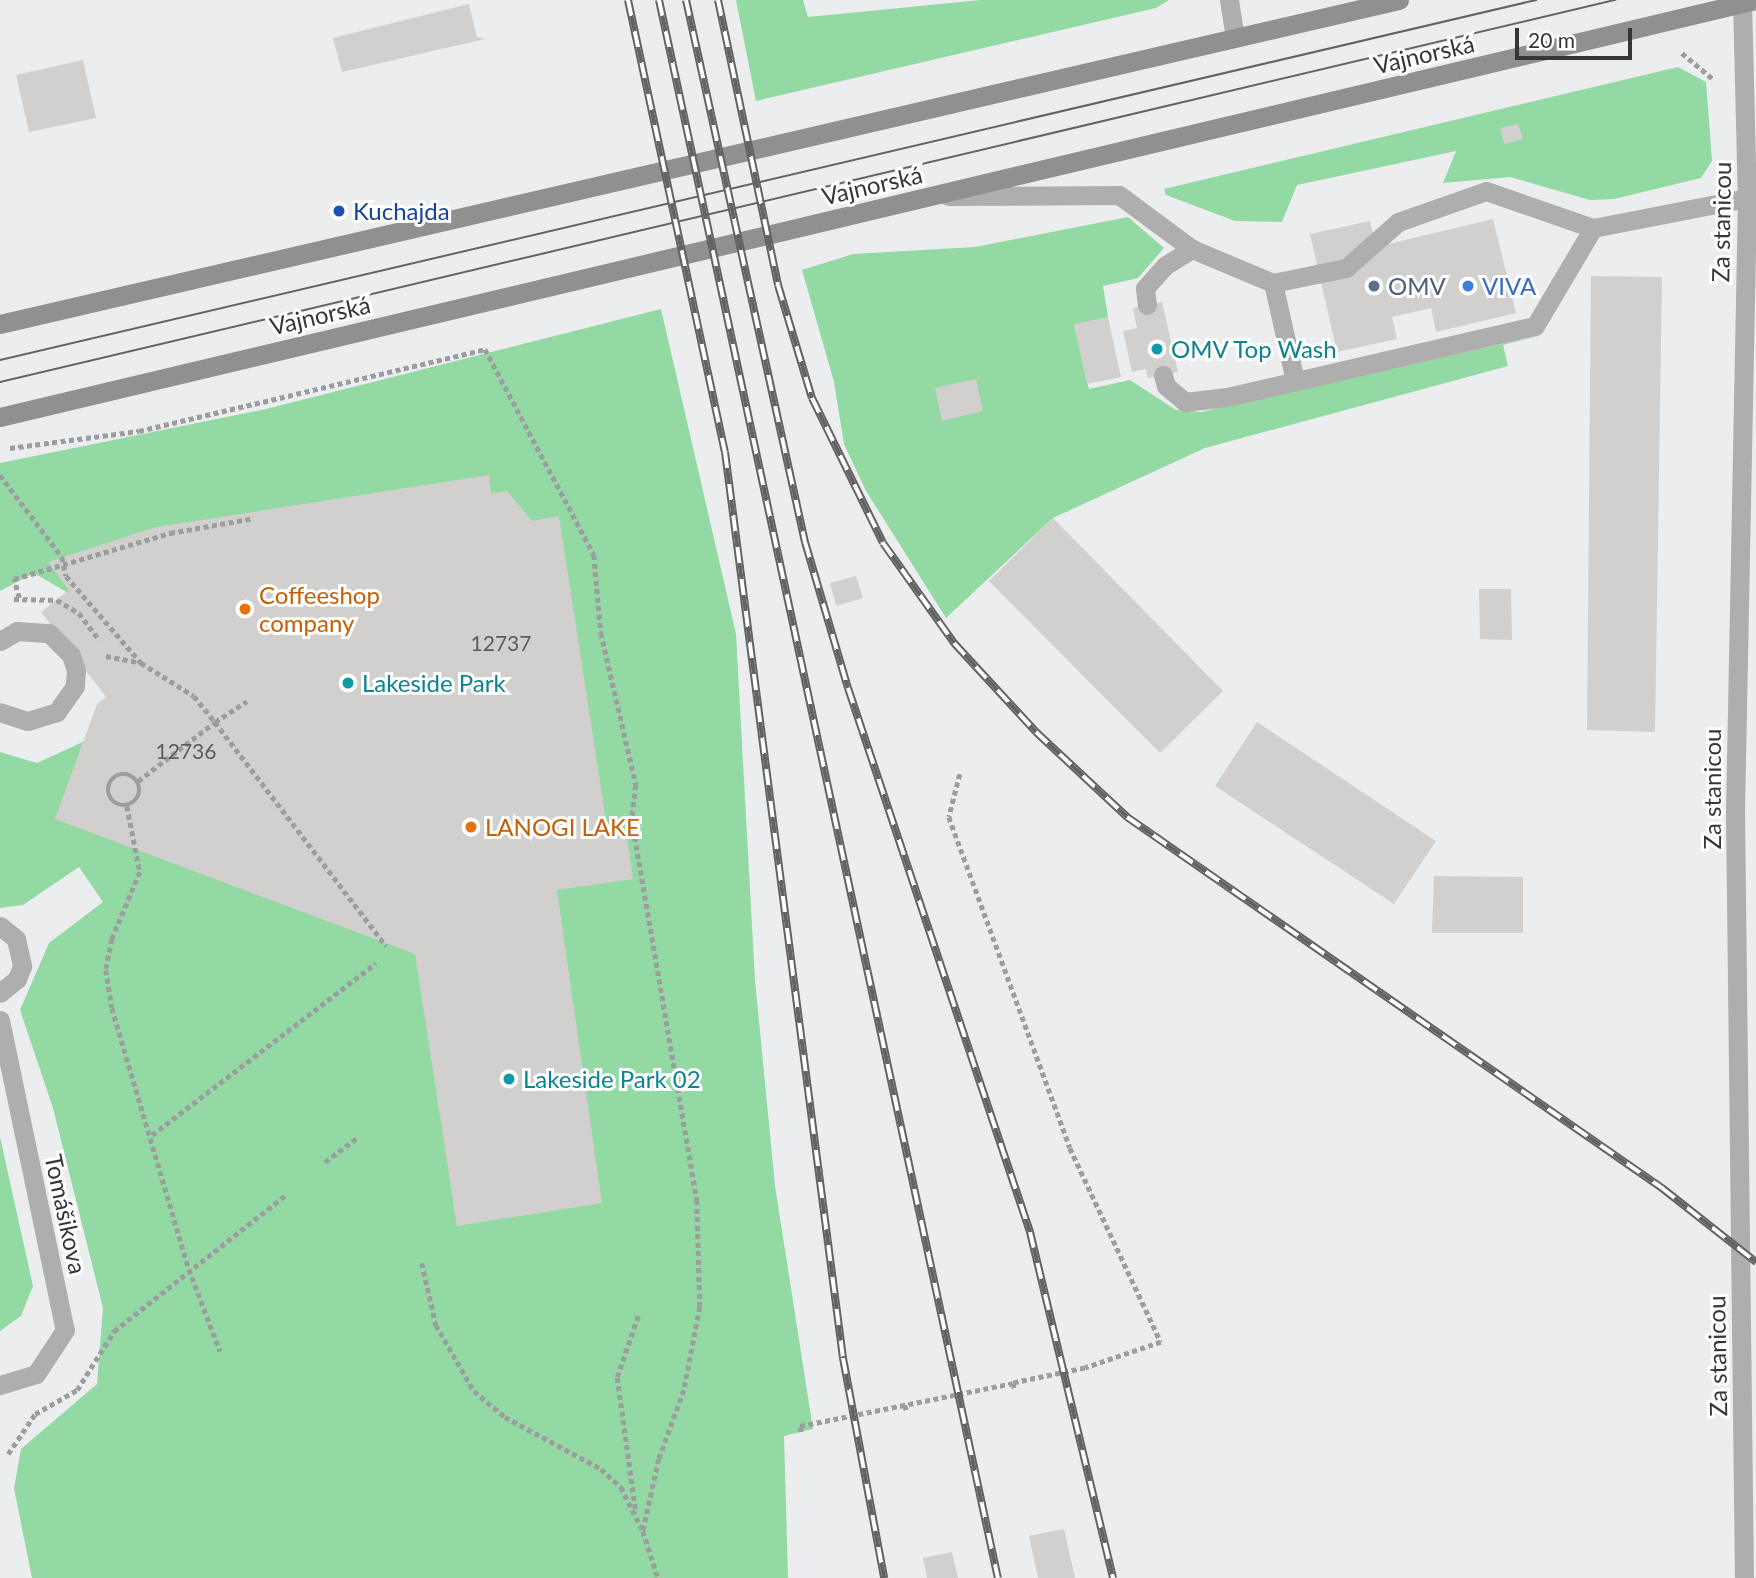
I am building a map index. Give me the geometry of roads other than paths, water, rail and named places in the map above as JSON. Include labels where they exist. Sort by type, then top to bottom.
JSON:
[{"type":"main road","points":[[0,324],[1399,0]]},
{"type":"main road","name":"Vajnorská","points":[[0,417],[1747,1]]},
{"type":"street","points":[[1229,0],[1235,37]]},
{"type":"street","name":"Za stanicou","points":[[1744,1578],[1735,812],[1747,198],[1747,1]]},
{"type":"street","points":[[933,196],[1119,195],[1192,249],[1273,283],[1346,268],[1398,222],[1486,191],[1594,228],[1747,198]]},
{"type":"street","points":[[1163,375],[1166,386],[1185,402],[1295,381],[1535,326],[1594,228]]},
{"type":"street","points":[[1147,305],[1145,288],[1166,265],[1192,249]]},
{"type":"street","points":[[1273,283],[1295,381]]},
{"type":"street","points":[[0,641],[17,631],[49,633],[71,655],[76,670],[75,686],[57,712],[27,721],[0,712]]},
{"type":"street","points":[[0,926],[16,939],[22,966],[17,979],[0,993]]},
{"type":"street","name":"Tomášikova","points":[[0,1020],[65,1330],[36,1374],[0,1385]]},
{"type":"tram line","points":[[0,360],[1536,0]]},
{"type":"tram line","points":[[0,382],[1615,0]]},
{"type":"railway","points":[[628,0],[725,452],[843,1358],[884,1578]]},
{"type":"railway","points":[[659,0],[998,1578]]},
{"type":"railway","points":[[686,0],[805,542],[848,688],[1030,1232],[1113,1578]]},
{"type":"railway","points":[[718,0],[778,285],[812,398],[883,543],[954,643],[1036,732],[1127,817],[1662,1188],[1756,1262]]},
{"type":"place","name":"Kuchajda","points":[[339,211]]},
{"type":"place","name":"OMV","points":[[1374,286]]},
{"type":"place","name":"VIVA","points":[[1468,286]]},
{"type":"place","name":"OMV Top Wash","points":[[1157,349]]},
{"type":"place","name":"Coffeeshop company","points":[[245,609]]},
{"type":"place","name":"Lakeside Park","points":[[348,683]]},
{"type":"place","name":"LANOGI LAKE","points":[[471,827]]},
{"type":"place","name":"Lakeside Park 02","points":[[509,1079]]}]
